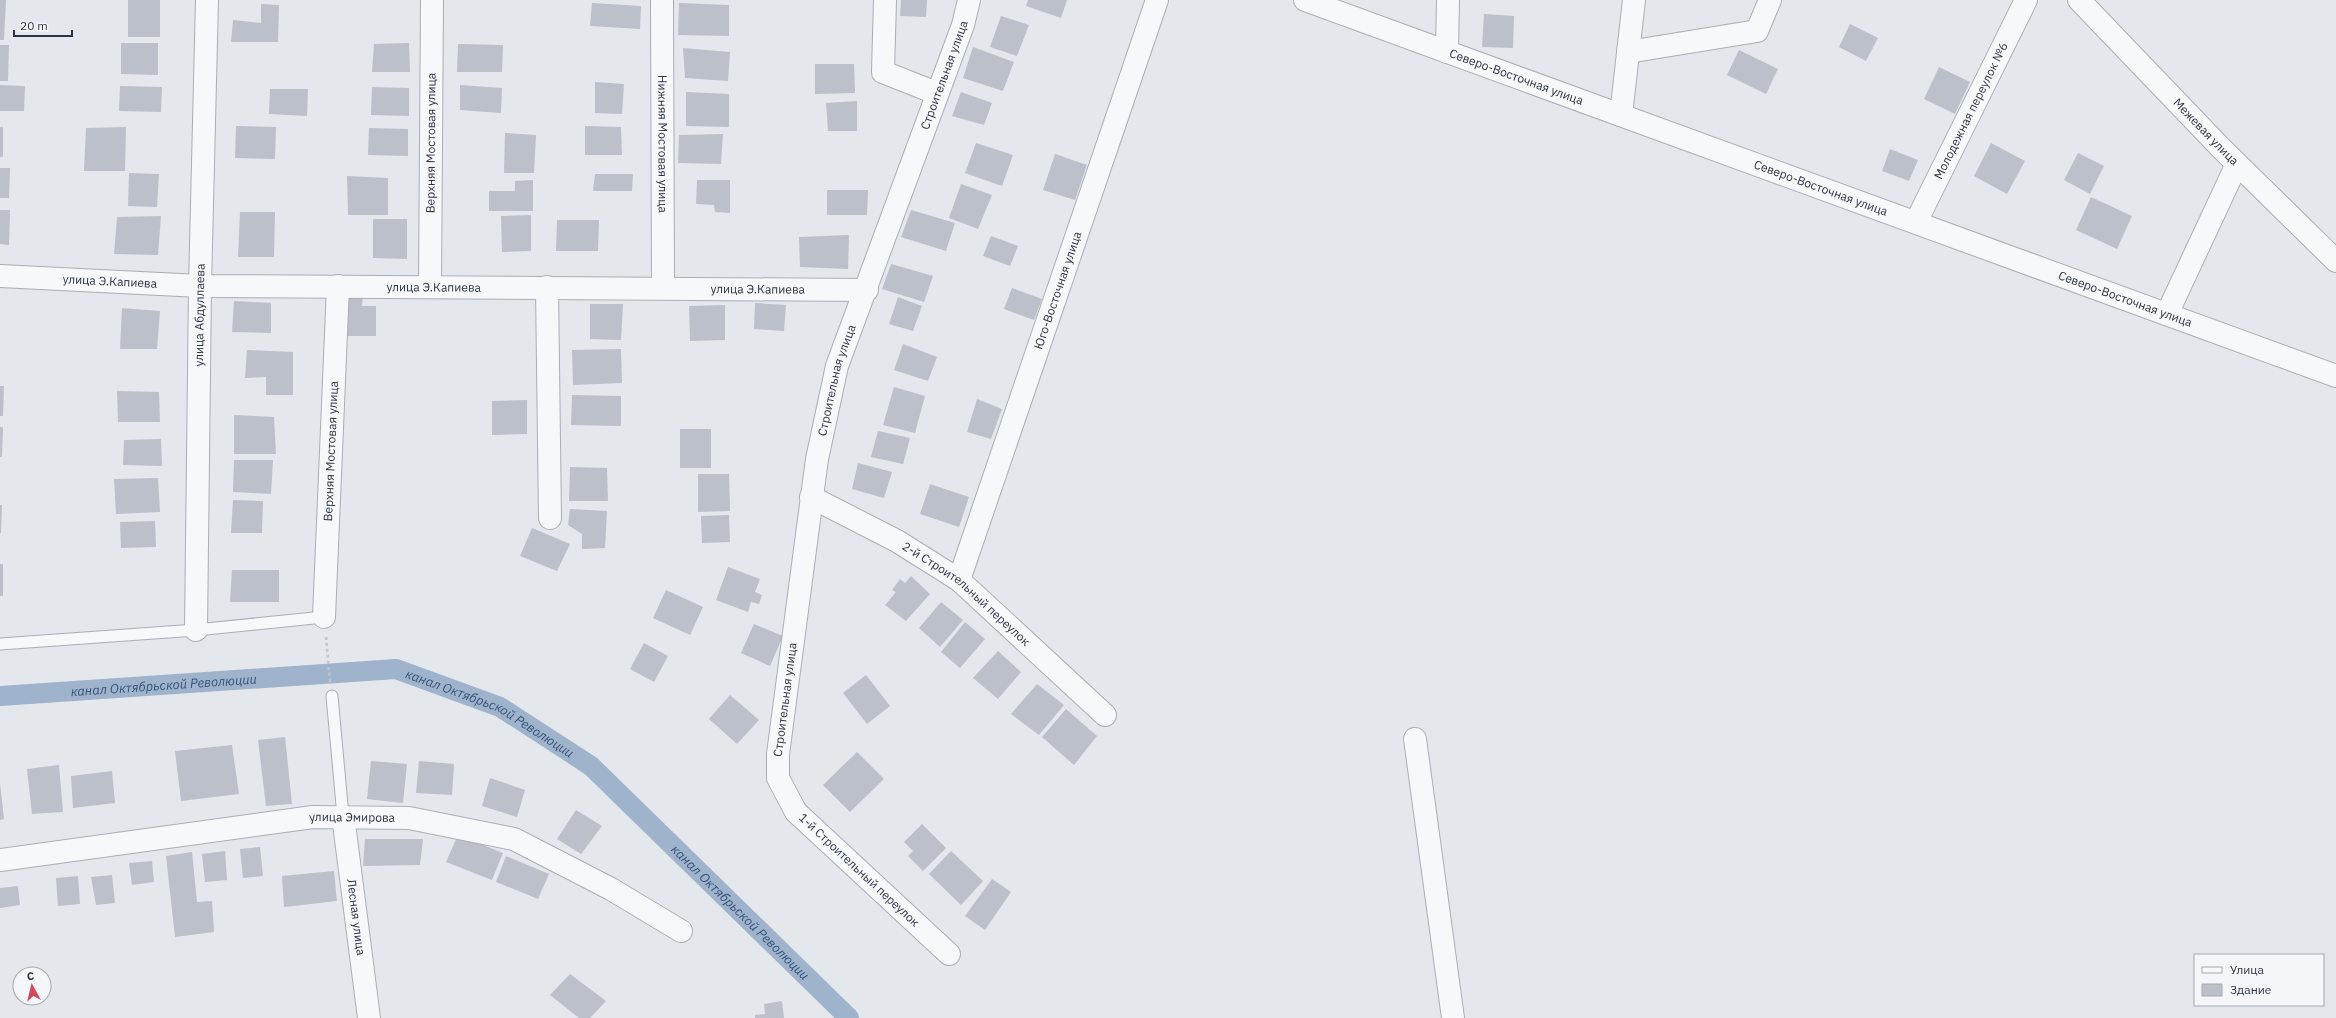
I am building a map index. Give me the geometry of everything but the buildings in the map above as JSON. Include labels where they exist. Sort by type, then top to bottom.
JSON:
[{"type":"street","name":"улица Абдуллаева","points":[[196,630],[200,286],[207,0]]},
{"type":"street","name":"Верхняя Мостовая улица","points":[[430,286],[432,0]]},
{"type":"street","name":"Нижняя Мостовая улица","points":[[662,0],[663,287]]},
{"type":"street","points":[[885,0],[883,72],[936,93]]},
{"type":"street","name":"Строительная улица","points":[[778,778],[778,754],[816,459],[837,366],[867,290],[936,93],[963,25],[970,0]]},
{"type":"street","name":"Юго-Восточная улица","points":[[959,580],[1157,0]]},
{"type":"street","name":"Северо-Восточная улица","points":[[1305,0],[2336,376]]},
{"type":"street","points":[[1447,52],[1448,0]]},
{"type":"street","points":[[1622,115],[1634,0]]},
{"type":"street","points":[[1628,52],[1757,31],[1770,0]]},
{"type":"street","name":"Молодежная переулок №6","points":[[1916,222],[2026,0]]},
{"type":"street","name":"Межевая улица","points":[[2079,0],[2237,164],[2336,261]]},
{"type":"street","points":[[2167,314],[2237,164]]},
{"type":"street","name":"улица Э.Капиева","points":[[0,276],[200,286],[663,287],[867,290]]},
{"type":"street","name":"Верхняя Мостовая улица","points":[[324,617],[338,286]]},
{"type":"street","points":[[547,287],[550,518]]},
{"type":"street","name":"2-й Строительный переулок","points":[[812,497],[897,541],[959,580],[1105,715]]},
{"type":"street","points":[[1415,739],[1453,1018]]},
{"type":"street","name":"1-й Строительный переулок","points":[[778,778],[796,812],[949,954]]},
{"type":"street","name":"улица Эмирова","points":[[0,860],[313,816],[409,818],[514,838],[611,890],[681,931]]},
{"type":"street","name":"Лесная улица","points":[[343,816],[369,1018]]},
{"type":"lane","points":[[0,644],[196,630],[324,617]]},
{"type":"lane","points":[[332,696],[343,816]]},
{"type":"path","points":[[324,617],[332,696]]},
{"type":"waterway","name":"канал Октябрьской Революции","points":[[0,696],[396,669],[500,707],[591,766],[849,1018]]}]
